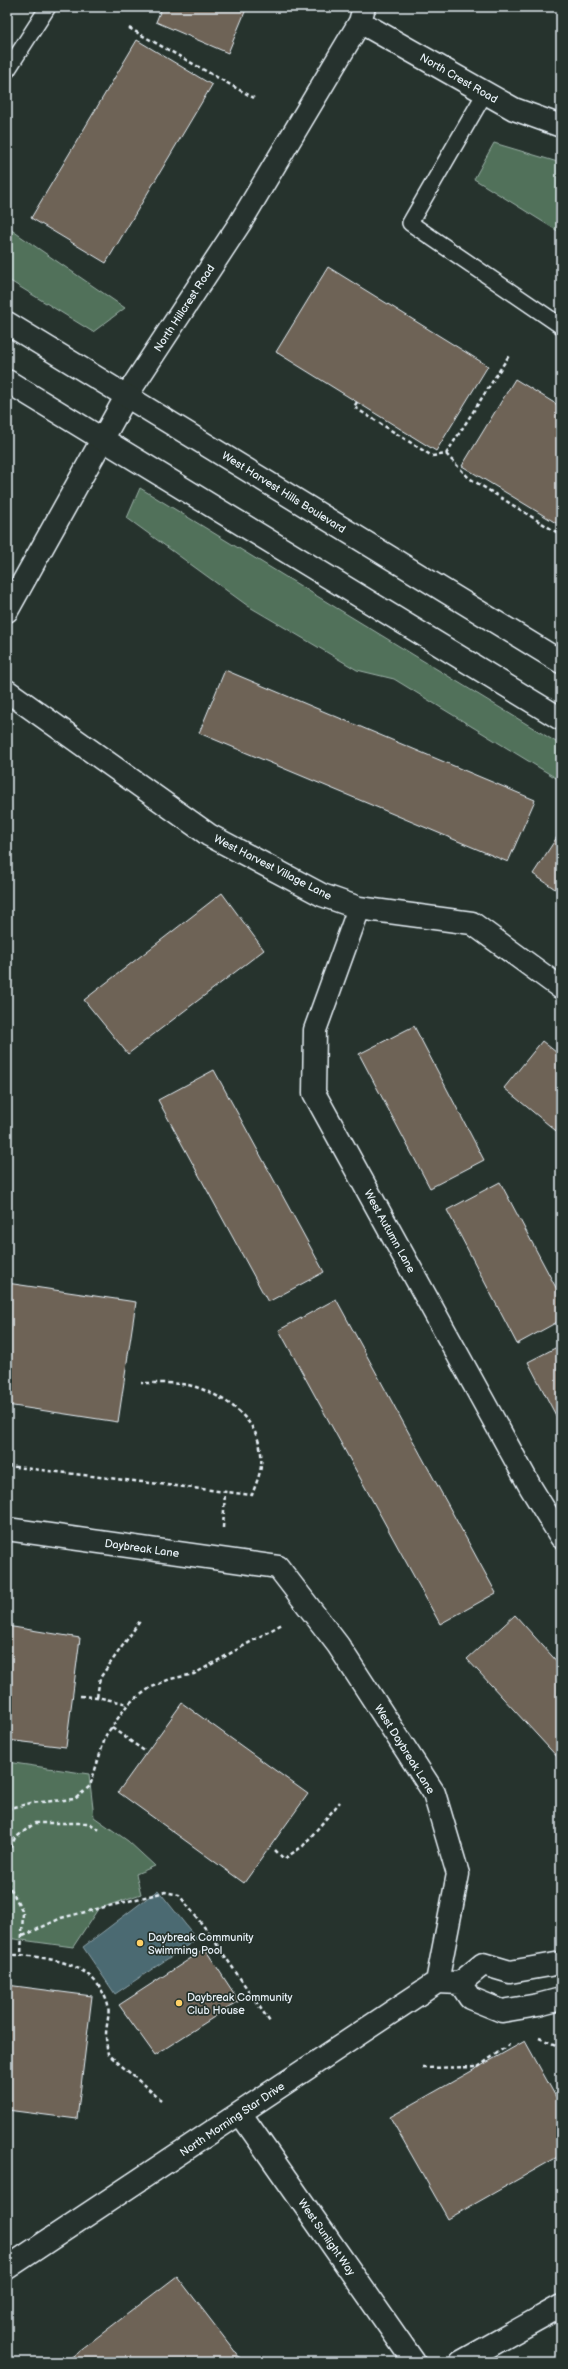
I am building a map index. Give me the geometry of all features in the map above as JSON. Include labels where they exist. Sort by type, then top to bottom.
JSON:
[{"type":"street","name":"North Crest Road","points":[[362,14],[514,109],[561,126]]},
{"type":"street","name":"North Hillcrest Road","points":[[7,611],[128,395],[240,223],[362,14]]},
{"type":"street","name":"West Harvest Hills Boulevard","points":[[7,323],[128,395],[561,662]]},
{"type":"street","points":[[7,381],[561,719]]},
{"type":"street","name":"West Harvest Village Lane","points":[[7,691],[209,835],[322,895],[359,908],[472,923],[561,988]]},
{"type":"street","name":"West Autumn Lane","points":[[359,908],[336,966],[315,1030],[314,1093],[531,1488],[561,1537]]},
{"type":"street","name":"Daybreak Lane","points":[[7,1530],[278,1567]]},
{"type":"street","name":"West Daybreak Lane","points":[[278,1567],[338,1645],[434,1793],[458,1874],[437,1982]]},
{"type":"street","points":[[437,1982],[460,1983],[483,1964],[510,1972],[561,1963]]},
{"type":"street","name":"North Morning Star Drive","points":[[7,2268],[437,1982]]},
{"type":"street","points":[[460,1983],[470,1998],[502,2011],[538,2005],[561,1999]]},
{"type":"street","name":"West Sunlight Way","points":[[240,2113],[414,2362]]},
{"type":"street","points":[[461,2362],[561,2306]]},
{"type":"lane","points":[[7,71],[48,7]]},
{"type":"lane","points":[[485,92],[410,223],[561,326]]},
{"type":"path","points":[[129,28],[254,98]]},
{"type":"path","points":[[357,402],[354,407],[432,456],[446,454],[510,354]]},
{"type":"path","points":[[446,454],[469,478],[561,535]]},
{"type":"path","points":[[7,1466],[252,1495],[261,1466],[259,1441],[248,1418],[224,1400],[195,1387],[141,1382]]},
{"type":"path","points":[[97,1697],[100,1678],[140,1621]]},
{"type":"path","points":[[7,1809],[9,1806],[75,1799],[90,1786],[98,1767],[100,1750],[106,1735],[128,1704],[150,1688],[170,1679],[194,1674],[284,1623]]},
{"type":"path","points":[[80,1696],[97,1697],[128,1704]]},
{"type":"path","points":[[112,1728],[146,1752]]},
{"type":"path","points":[[275,1850],[284,1859],[303,1846],[340,1802]]},
{"type":"path","points":[[7,1854],[15,1838],[35,1823],[89,1824],[101,1831]]},
{"type":"path","points":[[7,1882],[23,1912],[21,1954]]},
{"type":"path","points":[[23,1936],[61,1918],[165,1892],[179,1895],[209,1933],[270,2022]]},
{"type":"path","points":[[7,1955],[21,1954],[54,1958],[78,1967],[95,1981],[107,2002],[108,2019],[106,2035],[108,2054],[161,2100]]},
{"type":"path","points":[[531,2038],[538,2037],[561,2047]]},
{"type":"path","points":[[422,2068],[478,2067],[516,2039]]},
{"type":"green space","points":[[494,143],[561,163],[561,233],[474,179]]},
{"type":"green space","points":[[7,227],[125,308],[93,332],[7,279]]},
{"type":"green space","points":[[140,488],[561,745],[561,781],[394,679],[357,670],[248,606],[127,518]]},
{"type":"green space","points":[[7,1762],[89,1774],[94,1817],[128,1841],[155,1866],[136,1874],[141,1894],[98,1909],[73,1947],[7,1938]]},
{"type":"water","name":"Daybreak Community Swimming Pool","points":[[158,1890],[197,1939],[115,1994],[83,1947]]},
{"type":"building","points":[[162,7],[247,7],[228,53],[156,22]]},
{"type":"building","points":[[137,40],[212,85],[106,263],[31,218]]},
{"type":"building","points":[[328,267],[488,366],[436,451],[276,352]]},
{"type":"building","points":[[515,379],[561,407],[561,526],[462,466]]},
{"type":"building","points":[[225,670],[535,800],[508,862],[199,733]]},
{"type":"building","points":[[561,831],[561,893],[533,874]]},
{"type":"building","points":[[222,893],[264,950],[128,1054],[84,1000]]},
{"type":"building","points":[[414,1026],[484,1160],[430,1188],[359,1054]]},
{"type":"building","points":[[542,1041],[561,1056],[561,1135],[504,1088]]},
{"type":"building","points":[[214,1070],[324,1272],[268,1302],[158,1100]]},
{"type":"building","points":[[500,1182],[561,1297],[561,1320],[517,1344],[447,1210]]},
{"type":"building","points":[[7,1283],[136,1302],[118,1422],[7,1405]]},
{"type":"building","points":[[336,1299],[496,1593],[440,1624],[279,1330]]},
{"type":"building","points":[[561,1345],[561,1425],[528,1362]]},
{"type":"building","points":[[515,1615],[561,1666],[561,1761],[467,1659]]},
{"type":"building","points":[[7,1626],[80,1638],[66,1747],[7,1740]]},
{"type":"building","points":[[182,1703],[308,1794],[244,1883],[118,1792]]},
{"type":"building","name":"Daybreak Community Club House","points":[[205,1949],[239,2001],[155,2055],[119,2005]]},
{"type":"building","points":[[7,1985],[92,1996],[77,2119],[7,2110]]},
{"type":"building","points":[[525,2041],[561,2106],[561,2155],[448,2219],[390,2117]]},
{"type":"building","points":[[177,2276],[243,2362],[65,2362]]},
{"type":"place","name":"Daybreak Community Swimming Pool","points":[[140,1943]]},
{"type":"place","name":"Daybreak Community Club House","points":[[179,2003]]}]
